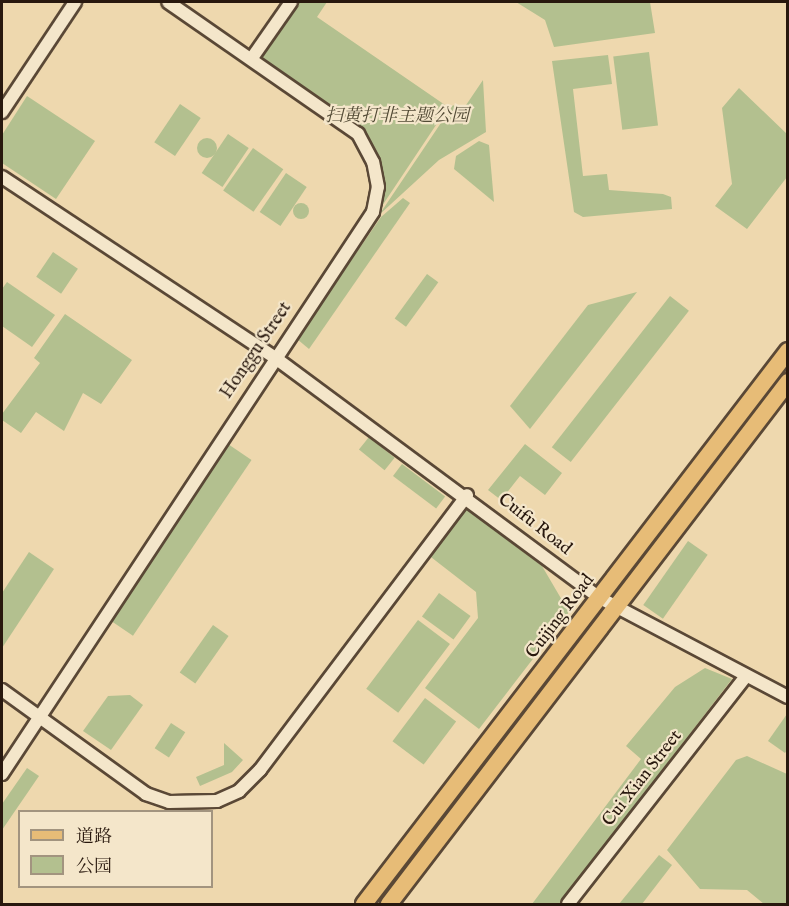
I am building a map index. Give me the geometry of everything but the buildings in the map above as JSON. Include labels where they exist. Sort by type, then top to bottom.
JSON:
[{"type":"main road","name":"Cuijing Road","points":[[364,904],[788,351]]},
{"type":"main road","name":"Cuijing Road","points":[[389,904],[788,382]]},
{"type":"street","points":[[2,112],[75,2]]},
{"type":"street","name":"Honggu Street","points":[[2,774],[274,357],[373,213],[378,187],[373,162],[358,134],[252,58],[168,2]]},
{"type":"street","points":[[252,58],[291,2]]},
{"type":"street","name":"Cuifu Road","points":[[2,177],[274,357],[467,495],[600,598],[788,697]]},
{"type":"street","points":[[2,690],[146,794],[189,804],[217,801],[239,791],[467,495]]},
{"type":"street","name":"Cui Xian Street","points":[[568,904],[746,676]]},
{"type":"green space","name":"扫黄打非主题公园","points":[[297,2],[327,2],[317,17],[448,107],[378,212],[375,157],[363,130],[260,57]]},
{"type":"green space","points":[[516,2],[650,2],[655,33],[554,47],[545,20]]},
{"type":"green space","points":[[649,52],[658,125],[622,130],[613,56]]},
{"type":"green space","points":[[608,55],[612,84],[573,89],[583,176],[607,174],[609,190],[663,194],[671,197],[672,209],[583,217],[574,212],[552,61]]},
{"type":"green space","points":[[483,80],[486,132],[439,160],[379,215],[453,105],[462,111]]},
{"type":"green space","points":[[739,88],[788,135],[787,177],[747,229],[715,206],[732,184],[722,108]]},
{"type":"green space","points":[[27,96],[95,141],[56,199],[2,163],[2,135]]},
{"type":"green space","points":[[180,104],[201,118],[175,156],[154,142]]},
{"type":"green space","points":[[228,134],[249,148],[222,187],[202,173]]},
{"type":"green space","points":[[203,138],[211,138],[217,144],[217,152],[211,158],[203,158],[197,152],[197,144]]},
{"type":"green space","points":[[479,141],[489,145],[494,202],[454,169],[456,156]]},
{"type":"green space","points":[[253,148],[283,169],[253,212],[223,191]]},
{"type":"green space","points":[[286,173],[307,187],[280,226],[260,212]]},
{"type":"green space","points":[[403,198],[410,203],[309,349],[297,339],[381,217]]},
{"type":"green space","points":[[298,203],[304,203],[309,211],[307,217],[298,219],[293,214],[293,208]]},
{"type":"green space","points":[[53,252],[78,269],[61,294],[36,277]]},
{"type":"green space","points":[[427,274],[438,282],[406,327],[395,318]]},
{"type":"green space","points":[[7,282],[55,315],[32,347],[2,326],[2,289]]},
{"type":"green space","points":[[637,292],[530,429],[510,406],[588,305]]},
{"type":"green space","points":[[670,296],[689,311],[571,462],[552,447]]},
{"type":"green space","points":[[65,314],[132,360],[101,404],[83,393],[64,431],[36,412],[21,433],[2,420],[2,414],[40,363],[34,358]]},
{"type":"green space","points":[[369,437],[395,458],[385,470],[359,449]]},
{"type":"green space","points":[[225,442],[252,460],[133,636],[106,618]]},
{"type":"green space","points":[[525,444],[562,473],[545,495],[520,476],[501,500],[488,490]]},
{"type":"green space","points":[[402,464],[445,496],[436,508],[393,476]]},
{"type":"green space","points":[[463,506],[542,566],[569,612],[479,729],[425,688],[478,618],[476,592],[427,554]]},
{"type":"green space","points":[[688,541],[708,555],[663,619],[643,605]]},
{"type":"green space","points":[[29,552],[54,569],[2,648],[2,593]]},
{"type":"green space","points":[[439,593],[471,616],[454,639],[422,616]]},
{"type":"green space","points":[[418,620],[450,644],[398,713],[366,689]]},
{"type":"green space","points":[[213,625],[229,636],[195,683],[180,673]]},
{"type":"green space","points":[[705,668],[732,679],[559,904],[532,904],[641,759],[626,746],[675,687]]},
{"type":"green space","points":[[130,695],[143,705],[111,750],[83,731],[108,696]]},
{"type":"green space","points":[[425,698],[456,721],[424,765],[393,741]]},
{"type":"green space","points":[[787,714],[787,750],[785,753],[768,741]]},
{"type":"green space","points":[[171,723],[185,732],[169,757],[155,748]]},
{"type":"green space","points":[[224,743],[243,760],[232,772],[200,786],[196,777],[224,765]]},
{"type":"green space","points":[[747,756],[787,774],[787,904],[764,904],[747,890],[700,889],[667,850],[736,760]]},
{"type":"green space","points":[[27,768],[39,776],[2,830],[2,804]]},
{"type":"green space","points":[[659,855],[672,865],[642,904],[619,904]]}]
